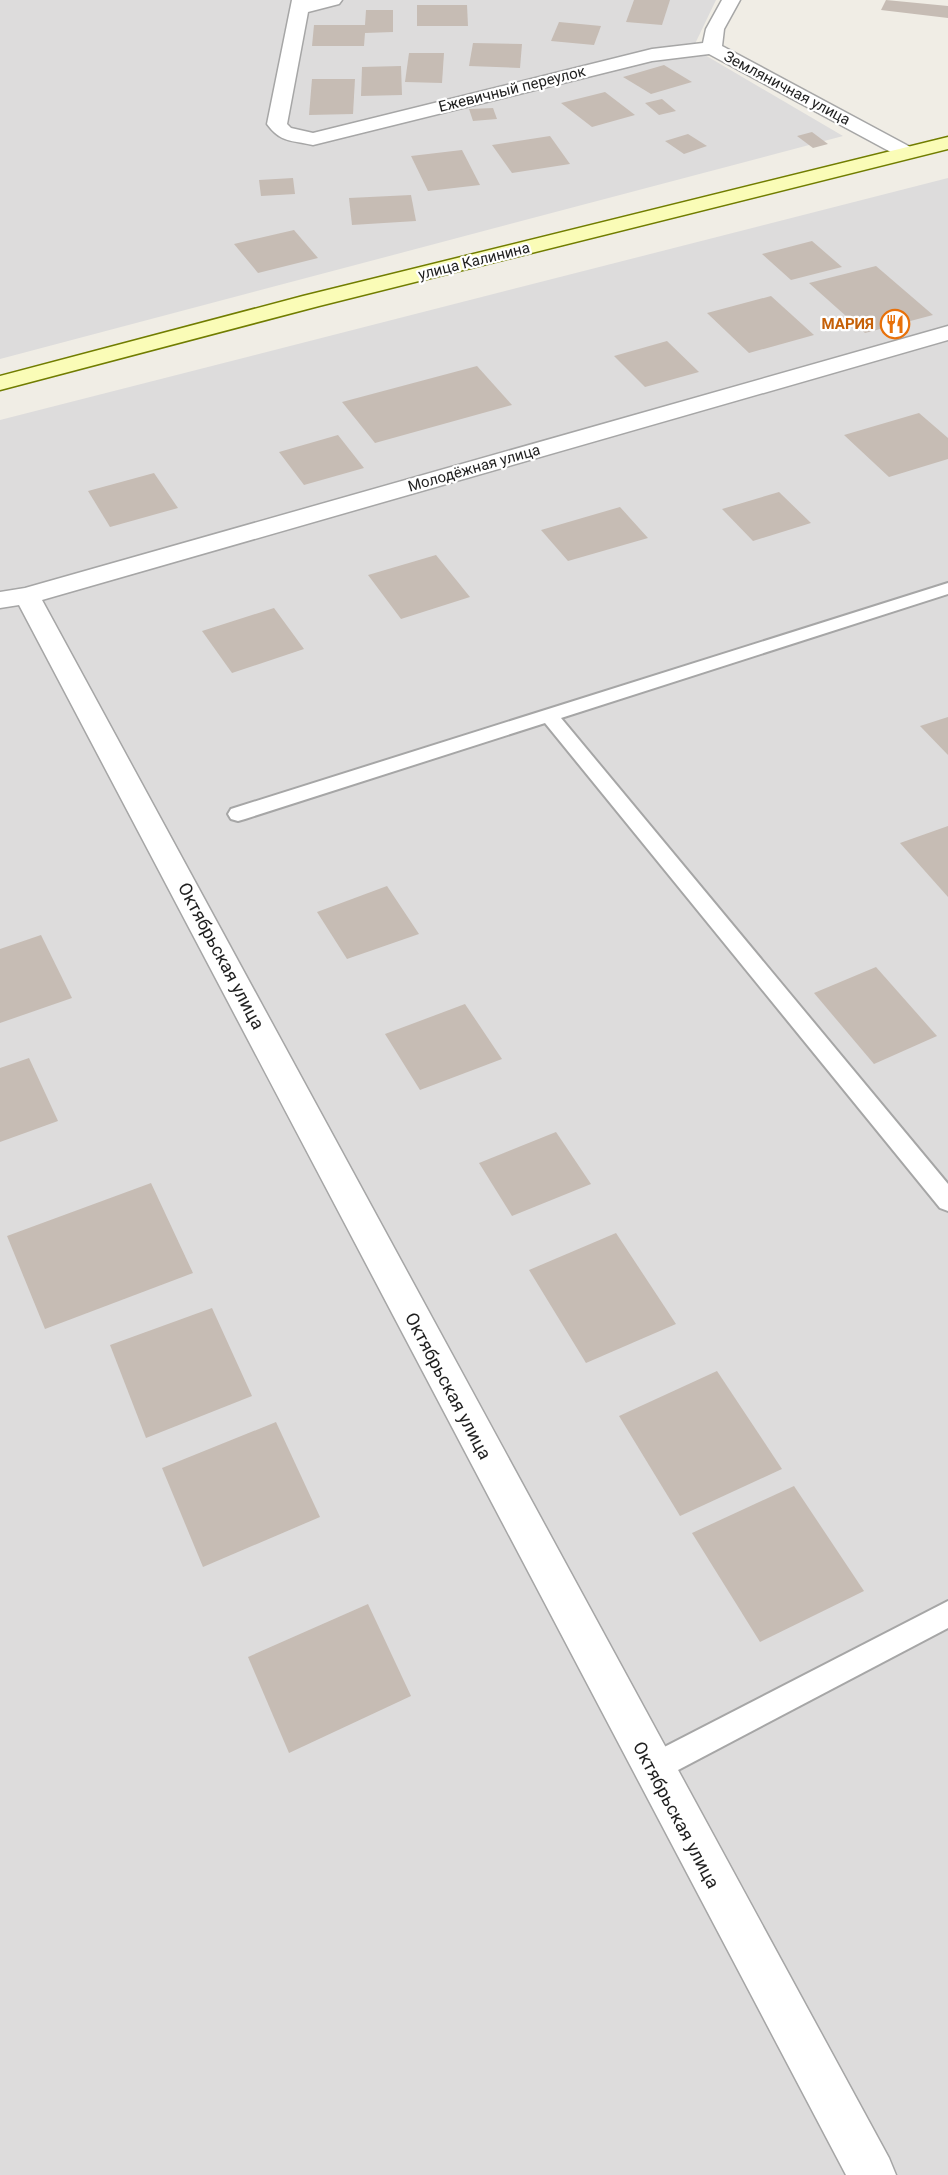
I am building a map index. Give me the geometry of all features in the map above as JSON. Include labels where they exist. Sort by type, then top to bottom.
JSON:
[{"type":"street","points":[[301,4],[333,0]]},
{"type":"street","name":"Земляничная улица","points":[[731,0],[715,29],[712,48],[907,153]]},
{"type":"street","name":"Ежевичный переулок","points":[[301,4],[277,124],[284,133],[313,139],[652,55],[712,48]]},
{"type":"street","name":"улица Калинина","points":[[0,383],[311,301],[948,143]]},
{"type":"street","name":"Молодёжная улица","points":[[13,598],[948,333]]},
{"type":"street","name":"Октябрьская улица","points":[[13,598],[175,870],[651,1769],[872,2175]]},
{"type":"lane","points":[[238,814],[948,588]]},
{"type":"lane","points":[[549,715],[948,1201]]},
{"type":"lane","points":[[651,1769],[948,1614]]},
{"type":"shaded area","points":[[0,0],[716,0],[693,48],[843,136],[0,359]]},
{"type":"shaded area","points":[[948,178],[948,2175],[0,2175],[0,420]]},
{"type":"building","points":[[634,0],[670,0],[662,25],[626,22]]},
{"type":"building","points":[[886,0],[948,6],[948,18],[881,10]]},
{"type":"building","points":[[417,5],[467,5],[468,26],[417,26]]},
{"type":"building","points":[[366,10],[393,10],[393,32],[365,33],[364,46],[312,46],[314,25],[365,25]]},
{"type":"building","points":[[559,22],[601,26],[594,45],[551,41]]},
{"type":"building","points":[[473,43],[522,44],[520,68],[469,66]]},
{"type":"building","points":[[409,53],[444,53],[442,83],[405,82]]},
{"type":"building","points":[[664,65],[692,82],[651,94],[623,77]]},
{"type":"building","points":[[401,66],[402,95],[361,96],[362,67]]},
{"type":"building","points":[[312,79],[355,79],[353,114],[309,115]]},
{"type":"building","points":[[605,92],[635,115],[592,127],[561,103]]},
{"type":"building","points":[[662,99],[676,111],[659,115],[645,103]]},
{"type":"building","points":[[493,108],[497,119],[473,121],[469,109]]},
{"type":"building","points":[[812,132],[828,144],[813,148],[797,136]]},
{"type":"building","points":[[688,134],[707,146],[684,154],[665,141]]},
{"type":"building","points":[[550,136],[570,164],[512,173],[492,145]]},
{"type":"building","points":[[462,150],[480,185],[428,191],[411,156]]},
{"type":"building","points":[[293,178],[295,194],[261,196],[259,180]]},
{"type":"building","points":[[411,195],[416,221],[352,225],[349,198]]},
{"type":"building","points":[[294,230],[318,258],[258,273],[234,244]]},
{"type":"building","points":[[812,241],[842,267],[791,280],[762,254]]},
{"type":"building","points":[[876,266],[933,315],[865,333],[809,283]]},
{"type":"building","points":[[771,296],[814,335],[749,353],[707,313]]},
{"type":"building","points":[[667,341],[699,372],[645,387],[614,356]]},
{"type":"building","points":[[477,366],[512,405],[375,443],[342,402]]},
{"type":"building","points":[[919,413],[948,438],[948,459],[889,477],[844,435]]},
{"type":"building","points":[[338,435],[364,468],[304,485],[279,452]]},
{"type":"building","points":[[154,473],[178,508],[110,527],[88,491]]},
{"type":"building","points":[[779,492],[811,523],[753,541],[722,509]]},
{"type":"building","points":[[620,507],[648,538],[568,561],[541,530]]},
{"type":"building","points":[[436,555],[470,597],[401,619],[368,575]]},
{"type":"building","points":[[274,608],[304,649],[232,673],[202,631]]},
{"type":"building","points":[[948,717],[948,755],[920,726]]},
{"type":"building","points":[[948,826],[948,897],[900,843]]},
{"type":"building","points":[[387,886],[419,934],[347,959],[317,912]]},
{"type":"building","points":[[41,935],[72,998],[0,1023],[0,949]]},
{"type":"building","points":[[876,967],[937,1036],[874,1064],[814,993]]},
{"type":"building","points":[[465,1004],[502,1059],[420,1090],[385,1034]]},
{"type":"building","points":[[29,1058],[58,1121],[0,1142],[0,1068]]},
{"type":"building","points":[[556,1132],[591,1184],[512,1216],[479,1163]]},
{"type":"building","points":[[151,1183],[193,1273],[45,1329],[7,1236]]},
{"type":"building","points":[[616,1233],[676,1324],[586,1363],[529,1270]]},
{"type":"building","points":[[212,1308],[252,1396],[146,1438],[110,1345]]},
{"type":"building","points":[[717,1371],[782,1469],[680,1516],[619,1416]]},
{"type":"building","points":[[276,1422],[320,1517],[203,1567],[162,1468]]},
{"type":"building","points":[[794,1486],[864,1591],[760,1642],[692,1533]]},
{"type":"building","points":[[368,1604],[411,1696],[289,1753],[248,1657]]},
{"type":"place","name":"МАРИЯ","points":[[895,324]]}]
